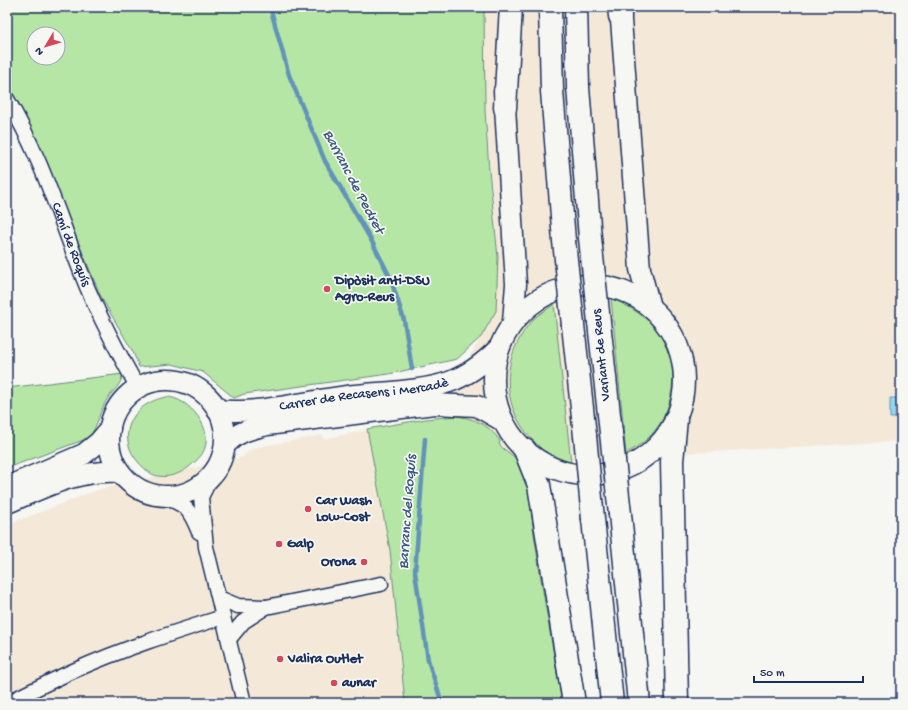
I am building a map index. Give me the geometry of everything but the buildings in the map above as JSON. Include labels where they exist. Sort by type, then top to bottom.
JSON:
[{"type":"highway","points":[[505,108],[511,7]]},
{"type":"highway","name":"Variant de Reus","points":[[550,7],[552,91],[564,241],[612,703]]},
{"type":"highway","name":"Variant de Reus","points":[[576,7],[578,88],[590,238],[639,703]]},
{"type":"highway","points":[[676,419],[672,461],[678,703]]},
{"type":"highway","points":[[525,450],[539,485],[574,703]]},
{"type":"street","points":[[500,7],[516,284],[513,322]]},
{"type":"street","points":[[619,10],[640,269],[650,307]]},
{"type":"street","name":"Camí de Roquís","points":[[7,99],[21,123],[57,204],[87,288],[138,388]]},
{"type":"street","points":[[587,285],[615,289],[636,297],[650,307],[665,323],[676,342],[682,363],[684,382],[681,401],[676,419],[668,433],[645,456],[631,465],[611,472],[584,475],[568,472],[538,460],[525,450],[513,437],[503,421],[495,397],[494,385],[496,360],[499,348],[513,322],[525,309],[538,299],[554,291],[570,286],[587,285]]},
{"type":"street","name":"Carrer de Recasens i Mercadè","points":[[217,410],[249,411],[346,396],[432,386],[448,382],[465,375],[479,367],[499,348]]},
{"type":"street","points":[[7,486],[84,454],[99,442],[110,429],[120,404],[138,388],[163,381],[172,381],[189,385],[206,395],[217,410],[223,422],[227,443],[220,465],[211,477],[201,497],[206,547],[244,703]]},
{"type":"street","name":"Carrer de Recasens i Mercadè","points":[[227,443],[234,435],[245,430],[267,425],[351,413],[434,404],[477,406],[503,421]]},
{"type":"street","points":[[110,429],[109,448],[114,464],[119,472],[130,483],[146,492],[177,502],[191,512],[206,547]]},
{"type":"street","points":[[7,503],[81,474],[107,471],[119,472]]},
{"type":"street","points":[[161,496],[179,494],[192,490],[211,477]]},
{"type":"street","points":[[219,598],[238,606],[266,607],[381,584]]},
{"type":"street","points":[[229,640],[243,622],[266,607]]},
{"type":"street","points":[[7,703],[73,671],[125,650],[170,633],[223,617]]},
{"type":"shaded area","points":[[484,7],[901,7],[901,441],[519,463],[390,550],[405,703],[7,703],[7,525],[97,490],[243,457],[248,451],[258,447],[323,435],[323,439],[366,430],[431,424],[496,311],[498,257],[485,110]]},
{"type":"green space","points":[[7,7],[484,7],[485,110],[489,170],[498,257],[496,311],[481,337],[457,359],[389,374],[244,394],[234,398],[203,372],[172,364],[139,367],[133,352],[101,297],[23,112],[7,84]]},
{"type":"green space","points":[[611,298],[632,309],[652,324],[662,336],[669,351],[672,367],[673,383],[665,414],[657,428],[646,440],[626,454]]},
{"type":"green space","points":[[554,304],[571,463],[543,450],[529,436],[519,422],[512,406],[509,389],[509,372],[512,355],[519,339],[532,320]]},
{"type":"green space","points":[[123,374],[119,384],[102,408],[89,438],[7,468],[7,388]]},
{"type":"green space","points":[[166,397],[183,403],[198,417],[206,435],[206,445],[201,456],[182,472],[174,475],[158,476],[154,475],[143,467],[134,456],[129,445],[128,434],[130,424],[135,415],[143,407],[153,401]]},
{"type":"green space","points":[[456,416],[481,423],[491,430],[500,441],[499,444],[517,460],[523,471],[530,498],[537,555],[562,703],[405,703],[390,550],[367,429],[426,419]]},
{"type":"water","points":[[890,398],[900,398],[900,418],[890,418]]},
{"type":"waterway","name":"Barranc de Pedret","points":[[270,7],[289,75],[325,161],[370,238],[390,277],[404,320],[412,369]]},
{"type":"waterway","name":"Barranc del Roquís","points":[[425,439],[415,572],[428,660],[442,703]]},
{"type":"place","name":"Dipòsit anti-DSU Agro-Reus","points":[[327,289]]},
{"type":"place","name":"Car Wash Low-Cost","points":[[308,509]]},
{"type":"place","name":"Galp","points":[[279,544]]},
{"type":"place","name":"Orona","points":[[364,562]]},
{"type":"place","name":"Valira Outlet","points":[[280,659]]},
{"type":"place","name":"aunar","points":[[334,683]]}]
